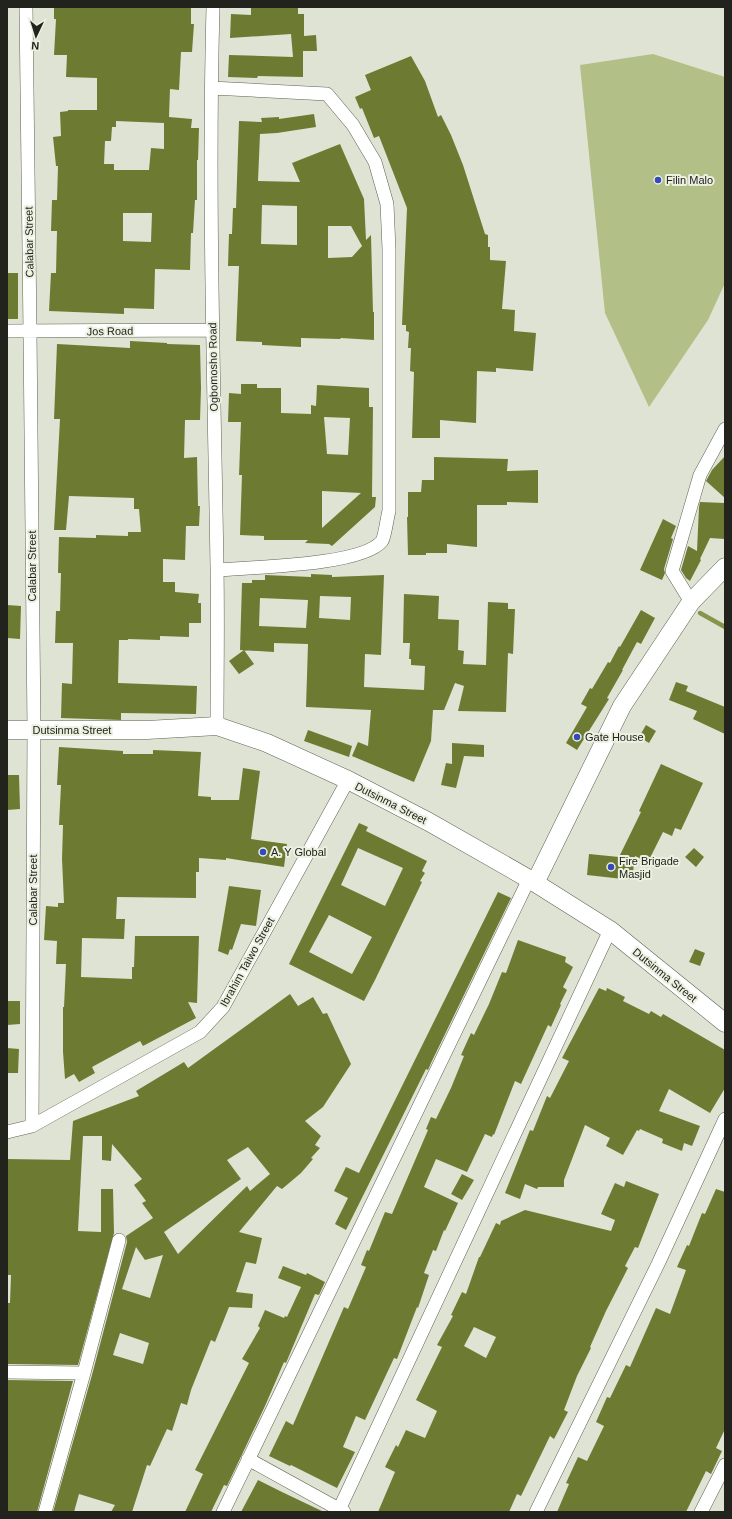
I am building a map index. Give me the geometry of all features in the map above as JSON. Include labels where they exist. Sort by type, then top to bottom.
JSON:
[{"type":"street","name":"Calabar Street","points":[[26,7],[34,730],[32,1126]]},
{"type":"street","name":"Ogbomosho Road","points":[[213,7],[211,88],[212,330],[217,570],[217,726]]},
{"type":"street","points":[[211,88],[327,94],[353,125],[375,162],[387,204],[389,249],[389,511],[382,540],[372,548],[348,557],[320,562],[217,570]]},
{"type":"street","name":"Jos Road","points":[[7,331],[212,330]]},
{"type":"street","points":[[691,602],[672,571],[700,475],[725,429]]},
{"type":"street","points":[[223,1512],[532,881],[622,706],[691,602],[725,567]]},
{"type":"street","name":"Dutsinma Street","points":[[7,730],[147,730],[217,726],[267,743],[348,780],[429,822],[532,881],[610,930],[725,1023]]},
{"type":"street","name":"Ibrahim Taiwo Street","points":[[7,1132],[32,1126],[200,1032],[223,1007],[348,780]]},
{"type":"street","points":[[248,1460],[340,1511],[610,930]]},
{"type":"street","points":[[536,1512],[658,1264],[725,1119]]},
{"type":"street","points":[[45,1512],[119,1240]]},
{"type":"street","points":[[7,1372],[84,1373]]},
{"type":"street","points":[[701,1512],[725,1465]]},
{"type":"green space","name":"Filin Malo","points":[[653,54],[725,77],[725,283],[708,320],[649,407],[605,313],[580,65]]},
{"type":"building","points":[[54,7],[191,8],[191,24],[194,24],[192,52],[181,52],[179,90],[170,89],[169,117],[192,119],[191,128],[199,128],[197,200],[195,200],[193,233],[191,233],[190,270],[155,269],[154,309],[124,308],[124,314],[49,311],[51,273],[56,273],[57,231],[51,231],[52,200],[57,200],[58,166],[56,166],[53,137],[61,136],[60,112],[68,110],[97,110],[97,78],[66,77],[67,55],[54,55],[56,19],[54,19]],"holes":[[[116,121],[164,123],[164,149],[151,148],[149,170],[114,170],[114,164],[104,164],[105,141],[111,141],[112,127],[116,127]],[[123,213],[152,213],[151,242],[123,241]]]},
{"type":"building","points":[[251,7],[298,7],[298,14],[304,14],[304,36],[316,35],[317,51],[303,51],[303,77],[228,77],[229,55],[293,57],[291,34],[230,38],[231,14],[251,15]]},
{"type":"building","points":[[411,56],[425,81],[438,117],[441,115],[451,135],[463,165],[485,234],[488,235],[490,260],[506,261],[502,309],[515,310],[514,331],[536,333],[533,371],[496,368],[496,372],[477,371],[476,423],[440,420],[440,438],[412,438],[414,372],[410,371],[411,348],[408,348],[409,332],[406,331],[406,325],[402,325],[407,208],[379,136],[374,138],[362,108],[360,109],[355,97],[371,90],[365,75]]},
{"type":"building","points":[[314,114],[316,127],[260,134],[258,181],[300,182],[292,163],[340,144],[364,199],[366,240],[371,235],[374,340],[301,338],[301,347],[262,345],[262,342],[236,341],[239,266],[228,266],[229,234],[232,234],[233,208],[236,208],[239,121],[262,122],[261,118],[279,117],[279,119]],"holes":[[[262,205],[297,206],[297,245],[261,244]],[[328,226],[351,226],[362,246],[352,257],[328,258]]]},
{"type":"building","points":[[7,273],[18,273],[18,319],[7,319]]},
{"type":"building","points":[[130,341],[200,345],[200,420],[185,420],[184,458],[197,457],[198,506],[200,506],[199,526],[186,526],[185,560],[163,559],[163,582],[175,582],[175,592],[199,594],[198,603],[201,603],[201,623],[189,623],[189,637],[160,636],[160,640],[119,640],[118,683],[197,686],[196,714],[121,713],[121,720],[61,718],[62,683],[72,684],[73,643],[55,643],[56,611],[60,611],[61,573],[58,573],[59,537],[96,538],[96,535],[128,536],[128,532],[141,532],[139,509],[134,509],[134,498],[69,496],[66,530],[54,530],[60,419],[54,419],[57,344],[130,348]]},
{"type":"building","points":[[241,384],[257,384],[257,388],[281,388],[281,413],[311,414],[311,405],[316,406],[317,385],[369,388],[369,407],[373,407],[372,497],[376,497],[375,507],[332,546],[329,544],[305,543],[308,540],[264,540],[264,536],[240,535],[242,475],[239,475],[241,422],[228,422],[229,393],[241,394]],"holes":[[[324,417],[350,418],[348,455],[327,454]],[[322,491],[361,493],[322,528]]]},
{"type":"building","points":[[725,456],[725,498],[706,481],[712,470]]},
{"type":"building","points":[[434,457],[508,459],[507,471],[538,470],[538,503],[507,502],[507,505],[477,505],[477,547],[447,544],[447,553],[408,555],[408,492],[421,492],[422,480],[434,480]]},
{"type":"building","points":[[700,502],[725,503],[725,539],[710,538],[690,581],[681,570],[688,546],[697,551]]},
{"type":"building","points":[[663,519],[676,526],[671,538],[673,539],[662,580],[640,570]]},
{"type":"building","points":[[311,574],[332,575],[332,577],[384,575],[381,655],[365,654],[364,687],[424,690],[425,666],[411,665],[411,659],[409,659],[410,643],[403,643],[404,594],[439,596],[438,619],[459,620],[458,650],[464,651],[463,664],[486,665],[488,602],[508,603],[508,609],[515,609],[513,654],[508,653],[506,712],[458,711],[464,686],[455,683],[444,710],[433,710],[431,741],[414,782],[352,756],[358,742],[368,746],[371,710],[306,707],[308,644],[274,643],[274,652],[240,650],[242,583],[252,583],[252,580],[265,580],[265,575],[311,577]],"holes":[[[320,596],[351,597],[350,620],[319,618]],[[260,598],[308,600],[306,628],[259,626]]]},
{"type":"building","points":[[7,605],[21,606],[20,639],[7,638]]},
{"type":"building","points":[[641,610],[655,618],[641,644],[637,642],[607,698],[609,699],[577,750],[566,743],[587,707],[581,704],[608,662],[610,663]]},
{"type":"building","points":[[244,650],[254,664],[239,674],[229,661]]},
{"type":"building","points":[[676,682],[688,686],[686,691],[725,707],[725,734],[693,719],[697,711],[669,700]]},
{"type":"building","points":[[646,725],[656,731],[649,743],[639,737]]},
{"type":"building","points":[[308,730],[352,746],[349,757],[304,741]]},
{"type":"building","points":[[452,743],[484,745],[484,757],[464,756],[456,788],[441,785],[446,763],[452,764]]},
{"type":"building","points":[[59,747],[123,751],[123,754],[153,754],[153,750],[201,752],[198,796],[211,797],[211,800],[239,800],[243,768],[260,771],[251,839],[287,844],[284,867],[226,858],[226,860],[199,858],[199,872],[196,872],[196,898],[117,897],[116,919],[125,919],[124,939],[82,938],[81,977],[132,979],[135,936],[199,936],[197,1003],[188,1002],[196,1018],[143,1046],[140,1041],[92,1067],[95,1073],[79,1082],[74,1074],[65,1079],[63,1052],[63,1007],[66,964],[56,964],[57,941],[44,940],[46,906],[58,907],[58,903],[64,903],[62,859],[63,825],[59,825],[61,785],[57,785]]},
{"type":"building","points":[[661,764],[703,783],[681,830],[675,828],[672,836],[663,832],[648,862],[635,856],[632,880],[587,875],[589,854],[619,857],[641,812],[639,811]]},
{"type":"building","points":[[7,775],[19,775],[20,809],[7,810]]},
{"type":"building","points":[[359,823],[368,827],[366,831],[427,861],[422,871],[425,873],[420,881],[422,882],[364,1001],[289,964]],"holes":[[[358,848],[403,868],[385,906],[341,885]],[[329,915],[372,937],[352,974],[309,952]]]},
{"type":"building","points":[[694,848],[704,857],[696,867],[685,857]]},
{"type":"building","points":[[229,886],[261,890],[256,926],[241,924],[232,950],[230,949],[228,955],[218,951]]},
{"type":"building","points":[[498,892],[511,898],[428,1070],[426,1069],[346,1230],[335,1224],[348,1198],[334,1191],[346,1167],[359,1173]]},
{"type":"building","points":[[518,940],[566,957],[565,962],[573,967],[563,987],[567,990],[551,1027],[548,1025],[521,1084],[515,1081],[494,1135],[493,1134],[492,1137],[485,1134],[467,1172],[436,1159],[424,1187],[458,1203],[445,1231],[444,1230],[436,1251],[433,1250],[424,1273],[429,1275],[418,1308],[417,1307],[397,1359],[394,1358],[365,1420],[356,1416],[343,1447],[355,1452],[337,1488],[291,1465],[290,1466],[269,1456],[286,1421],[293,1425],[344,1307],[348,1309],[366,1267],[361,1265],[367,1250],[369,1251],[385,1212],[392,1214],[428,1130],[426,1129],[431,1117],[436,1119],[451,1088],[464,1056],[461,1055],[471,1033],[474,1035],[502,972],[506,973]]},
{"type":"building","points":[[695,949],[705,953],[700,966],[689,962]]},
{"type":"building","points":[[599,988],[606,991],[607,988],[625,997],[623,1001],[649,1014],[651,1011],[661,1017],[663,1014],[725,1050],[725,1088],[710,1113],[669,1089],[659,1111],[700,1126],[692,1146],[684,1143],[682,1151],[662,1143],[663,1139],[640,1129],[639,1131],[637,1130],[623,1155],[606,1146],[610,1138],[585,1125],[564,1180],[564,1187],[538,1187],[537,1189],[525,1184],[520,1199],[505,1193],[530,1130],[533,1131],[547,1096],[550,1098],[569,1061],[562,1058]]},
{"type":"building","points":[[290,994],[298,1006],[313,997],[323,1014],[327,1013],[351,1064],[323,1107],[305,1121],[321,1136],[315,1145],[320,1148],[311,1158],[313,1159],[301,1173],[282,1189],[277,1186],[239,1232],[262,1238],[256,1264],[246,1262],[236,1292],[253,1294],[252,1308],[229,1307],[215,1342],[211,1340],[191,1390],[187,1405],[181,1403],[172,1431],[167,1429],[150,1466],[147,1465],[132,1512],[111,1512],[115,1505],[79,1494],[74,1512],[53,1512],[92,1375],[127,1242],[126,1236],[153,1218],[142,1203],[146,1201],[134,1185],[142,1179],[112,1144],[111,1161],[102,1160],[102,1136],[83,1136],[78,1231],[101,1232],[101,1189],[113,1189],[114,1233],[78,1365],[7,1364],[7,1303],[10,1303],[11,1275],[7,1275],[7,1159],[70,1160],[73,1121],[139,1096],[136,1091],[184,1062],[188,1068]],"holes":[[[248,1147],[270,1174],[250,1191],[247,1186],[178,1254],[164,1232],[241,1179],[227,1160]],[[136,1247],[145,1260],[163,1255],[150,1298],[122,1289]],[[120,1333],[149,1343],[143,1364],[113,1355]]]},
{"type":"building","points":[[7,1001],[20,1001],[20,1024],[7,1025]]},
{"type":"building","points":[[7,1048],[19,1049],[18,1073],[7,1073]]},
{"type":"building","points":[[462,1174],[474,1180],[462,1200],[451,1194]]},
{"type":"building","points":[[626,1181],[659,1194],[638,1248],[635,1247],[625,1266],[628,1268],[606,1311],[590,1347],[591,1348],[577,1376],[564,1410],[568,1412],[554,1439],[550,1436],[521,1496],[517,1494],[509,1512],[378,1512],[395,1472],[385,1467],[396,1445],[398,1447],[406,1430],[425,1438],[437,1411],[416,1400],[442,1347],[437,1345],[453,1316],[451,1315],[462,1292],[466,1294],[479,1257],[496,1223],[500,1225],[501,1221],[525,1210],[611,1231],[615,1220],[601,1214],[615,1183],[624,1187]],"holes":[[[474,1327],[496,1337],[486,1358],[464,1346]]]},
{"type":"building","points":[[716,1189],[725,1192],[725,1429],[716,1448],[722,1451],[711,1474],[706,1471],[686,1512],[557,1512],[569,1484],[566,1483],[578,1457],[587,1461],[604,1426],[596,1422],[607,1397],[610,1398],[626,1365],[630,1367],[656,1308],[670,1314],[686,1270],[677,1267],[687,1245],[689,1246],[702,1213],[705,1214]]},
{"type":"building","points":[[283,1266],[306,1275],[307,1273],[325,1282],[319,1295],[315,1294],[286,1363],[284,1362],[227,1486],[224,1485],[211,1512],[185,1512],[203,1474],[195,1470],[249,1363],[242,1359],[260,1328],[258,1326],[265,1310],[284,1318],[285,1316],[287,1317],[301,1287],[278,1278]]},
{"type":"building","points":[[7,1380],[73,1381],[37,1512],[7,1512]]},
{"type":"building","points":[[258,1480],[282,1492],[324,1512],[241,1512]]},
{"type":"waterway","points":[[700,613],[725,627]]},
{"type":"place","name":"Filin Malo","points":[[658,180]]},
{"type":"place","name":"Gate House","points":[[577,737]]},
{"type":"place","name":"A. Y Global","points":[[263,852]]},
{"type":"place","name":"Fire Brigade Masjid","points":[[611,867]]}]
